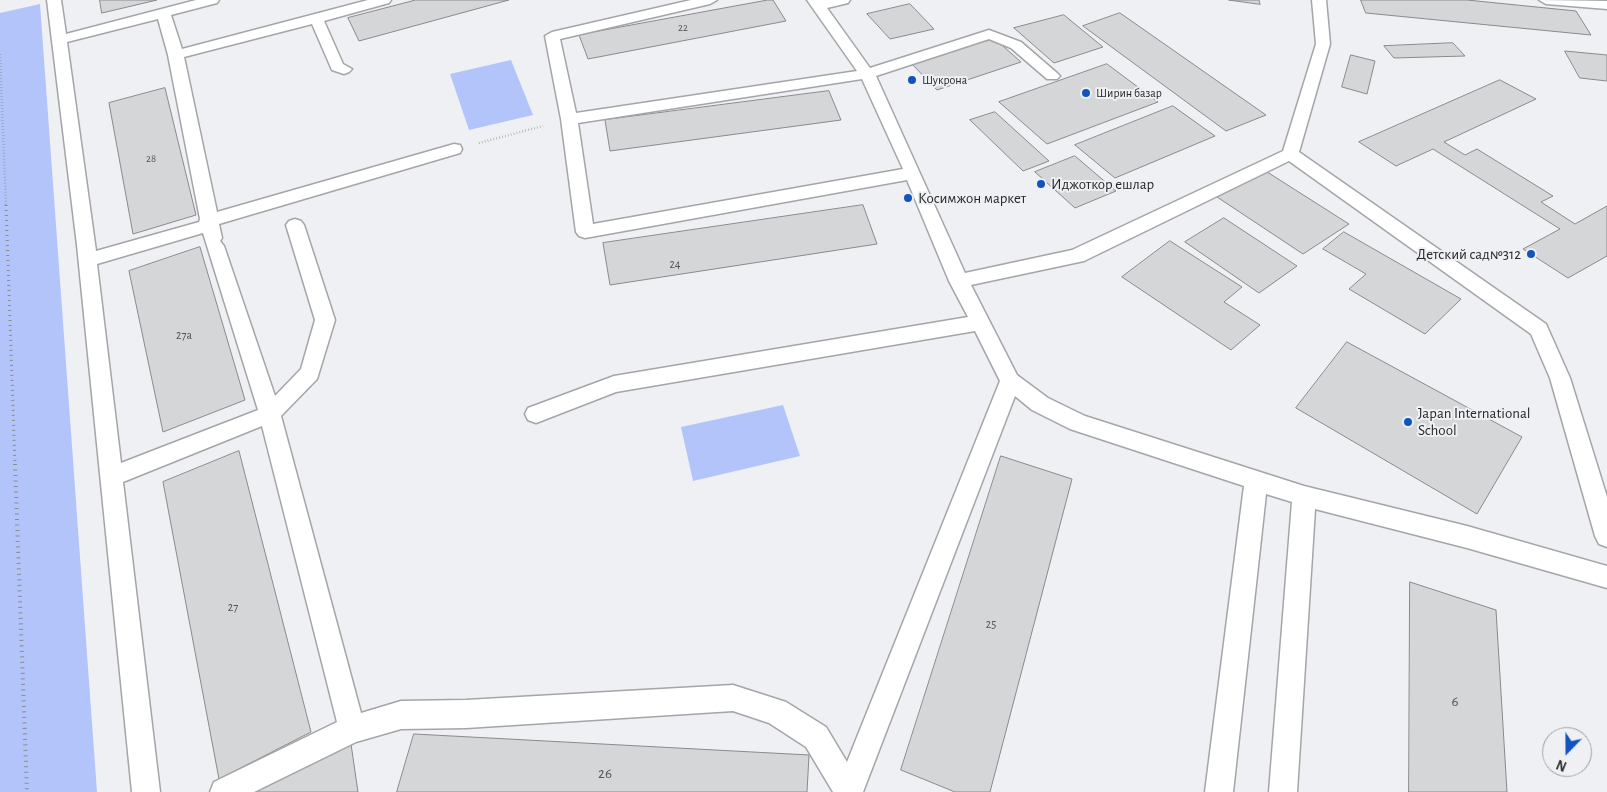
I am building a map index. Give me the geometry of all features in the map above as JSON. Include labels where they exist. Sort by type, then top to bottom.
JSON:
[{"type":"lane","points":[[54,0],[88,260],[146,792]]},
{"type":"lane","points":[[59,40],[212,0]]},
{"type":"lane","points":[[176,55],[384,0]]},
{"type":"lane","points":[[710,0],[552,36],[569,119],[585,232],[913,172]]},
{"type":"lane","points":[[843,0],[816,3],[867,74],[913,172],[959,281],[1010,380],[1040,404],[1078,423],[1304,496],[1468,537],[1607,577]]},
{"type":"lane","points":[[959,281],[1077,256],[1290,154],[1323,44],[1319,0]]},
{"type":"lane","points":[[1546,0],[1606,7]]},
{"type":"lane","points":[[164,13],[176,55],[211,232],[270,414],[352,729]]},
{"type":"lane","points":[[315,19],[320,25],[337,67],[344,69]]},
{"type":"lane","points":[[569,119],[867,74],[989,34],[1002,36],[1020,46],[1052,76]]},
{"type":"lane","points":[[88,260],[211,232],[332,183],[454,150]]},
{"type":"lane","points":[[1290,154],[1539,329],[1560,378],[1607,536]]},
{"type":"lane","points":[[113,476],[270,414],[310,374],[325,320],[294,225]]},
{"type":"lane","points":[[536,414],[614,384],[979,323]]},
{"type":"lane","points":[[849,791],[1010,380]]},
{"type":"lane","points":[[1219,792],[1256,480]]},
{"type":"lane","points":[[1283,792],[1304,496]]},
{"type":"lane","points":[[224,792],[352,729],[401,715],[466,714],[733,698],[776,712],[816,737],[849,791]]},
{"type":"path","points":[[0,54],[27,792]]},
{"type":"path","points":[[454,150],[569,119]]},
{"type":"shaded area","points":[[40,4],[97,792],[0,792],[0,13]]},
{"type":"shaded area","points":[[511,60],[533,115],[469,130],[450,74]]},
{"type":"shaded area","points":[[783,405],[800,456],[693,481],[681,427]]},
{"type":"building","points":[[100,0],[157,0],[102,13]]},
{"type":"building","points":[[416,0],[509,0],[359,41],[348,18]]},
{"type":"building","points":[[773,0],[786,21],[588,59],[579,35]]},
{"type":"building","points":[[1229,0],[1259,0],[1260,4]]},
{"type":"building","points":[[1361,0],[1467,0],[1576,11],[1591,35],[1366,13]]},
{"type":"building","points":[[910,4],[934,29],[890,39],[867,14]]},
{"type":"building","points":[[1120,13],[1266,115],[1226,131],[1083,26]]},
{"type":"building","points":[[1064,15],[1103,47],[1054,63],[1014,28]]},
{"type":"building","points":[[995,39],[1021,62],[937,90],[909,61]]},
{"type":"building","points":[[1453,43],[1465,56],[1394,58],[1384,46]]},
{"type":"building","points":[[1565,51],[1607,55],[1607,81],[1580,78]]},
{"type":"building","points":[[1351,55],[1375,61],[1367,94],[1342,87]]},
{"type":"building","points":[[1107,64],[1158,102],[1047,144],[999,102]]},
{"type":"building","points":[[1500,80],[1536,99],[1444,142],[1465,155],[1477,149],[1553,196],[1541,202],[1575,224],[1607,206],[1607,256],[1568,278],[1523,249],[1560,229],[1433,149],[1396,166],[1359,142]]},
{"type":"building","points":[[165,88],[196,215],[133,234],[109,103]]},
{"type":"building","points":[[829,91],[841,120],[610,151],[605,120]]},
{"type":"building","points":[[1173,106],[1215,136],[1115,178],[1075,145]]},
{"type":"building","points":[[995,112],[1049,161],[1023,171],[970,120]]},
{"type":"building","points":[[1075,156],[1116,191],[1075,208],[1035,172]]},
{"type":"building","points":[[1264,170],[1349,224],[1303,254],[1217,197]]},
{"type":"building","points":[[863,205],[877,244],[610,285],[603,243]]},
{"type":"building","points":[[1224,218],[1297,266],[1259,293],[1185,242]]},
{"type":"building","points":[[1344,232],[1461,299],[1425,334],[1349,289],[1366,274],[1323,249]]},
{"type":"building","points":[[1170,241],[1242,287],[1224,302],[1260,325],[1231,350],[1122,277]]},
{"type":"building","points":[[200,247],[245,400],[163,432],[129,271]]},
{"type":"building","name":"Japan International School","points":[[1347,342],[1522,437],[1477,514],[1296,408]]},
{"type":"building","points":[[239,451],[311,732],[219,779],[163,482]]},
{"type":"building","points":[[1001,456],[1072,479],[990,792],[955,792],[901,770]]},
{"type":"building","points":[[1410,582],[1496,610],[1507,792],[1409,792]]},
{"type":"building","points":[[414,734],[809,755],[807,792],[397,792]]},
{"type":"building","points":[[351,744],[358,792],[252,792]]},
{"type":"place","name":"Шукрона","points":[[912,80]]},
{"type":"place","name":"Ширин базар","points":[[1086,93]]},
{"type":"place","name":"Иджоткор ешлар","points":[[1041,184]]},
{"type":"place","name":"Косимжон маркет","points":[[908,198]]},
{"type":"place","name":"Детский сад№312","points":[[1531,254]]},
{"type":"place","name":"Japan International School","points":[[1408,422]]}]
